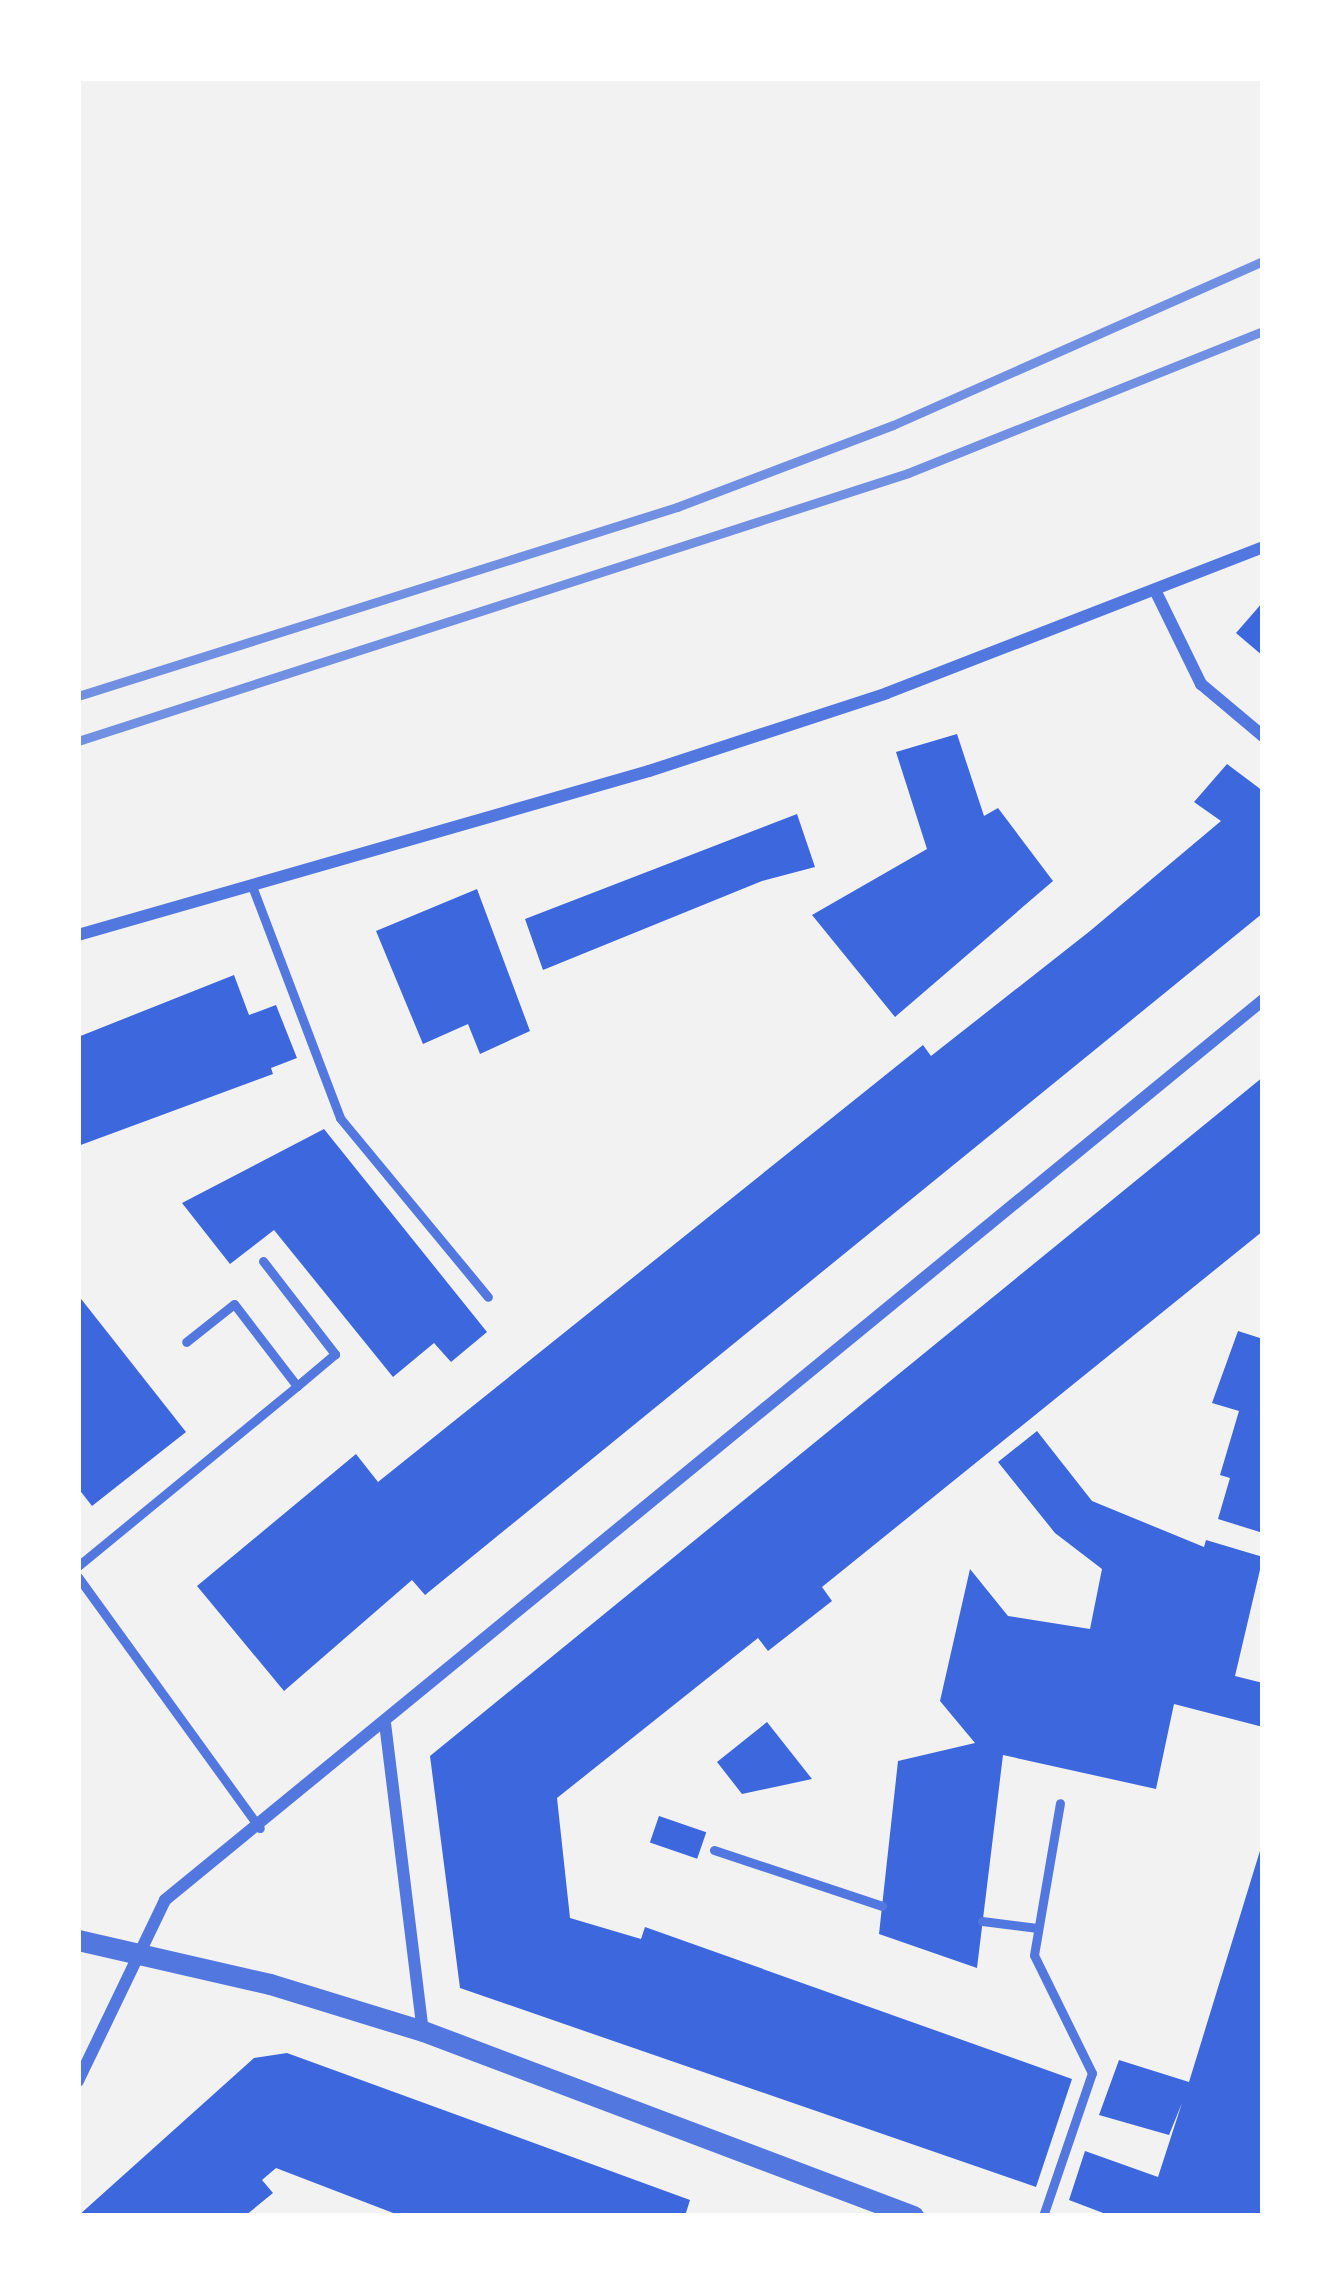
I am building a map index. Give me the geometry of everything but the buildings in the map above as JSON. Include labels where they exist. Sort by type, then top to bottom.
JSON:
[{"type":"street","points":[[78,934],[252,886],[887,693],[1263,547]]},
{"type":"street","points":[[1155,590],[1202,684],[1263,736]]},
{"type":"street","points":[[78,2080],[134,1952],[165,1900],[260,1828],[1263,1000]]},
{"type":"street","points":[[385,1723],[423,2031]]},
{"type":"street","points":[[78,1940],[423,2031],[913,2216]]},
{"type":"lane","points":[[252,886],[340,1118],[488,1297]]},
{"type":"lane","points":[[78,1566],[335,1354],[263,1262]]},
{"type":"lane","points":[[185,1342],[234,1304],[297,1386]]},
{"type":"lane","points":[[78,1577],[260,1828]]},
{"type":"lane","points":[[1043,2216],[1092,2073],[1034,1955],[1060,1803]]},
{"type":"lane","points":[[714,1850],[882,1906]]},
{"type":"lane","points":[[982,1921],[1038,1928]]},
{"type":"railway","points":[[78,696],[677,507],[893,425],[1263,261]]},
{"type":"railway","points":[[78,741],[908,473],[1263,331]]}]
